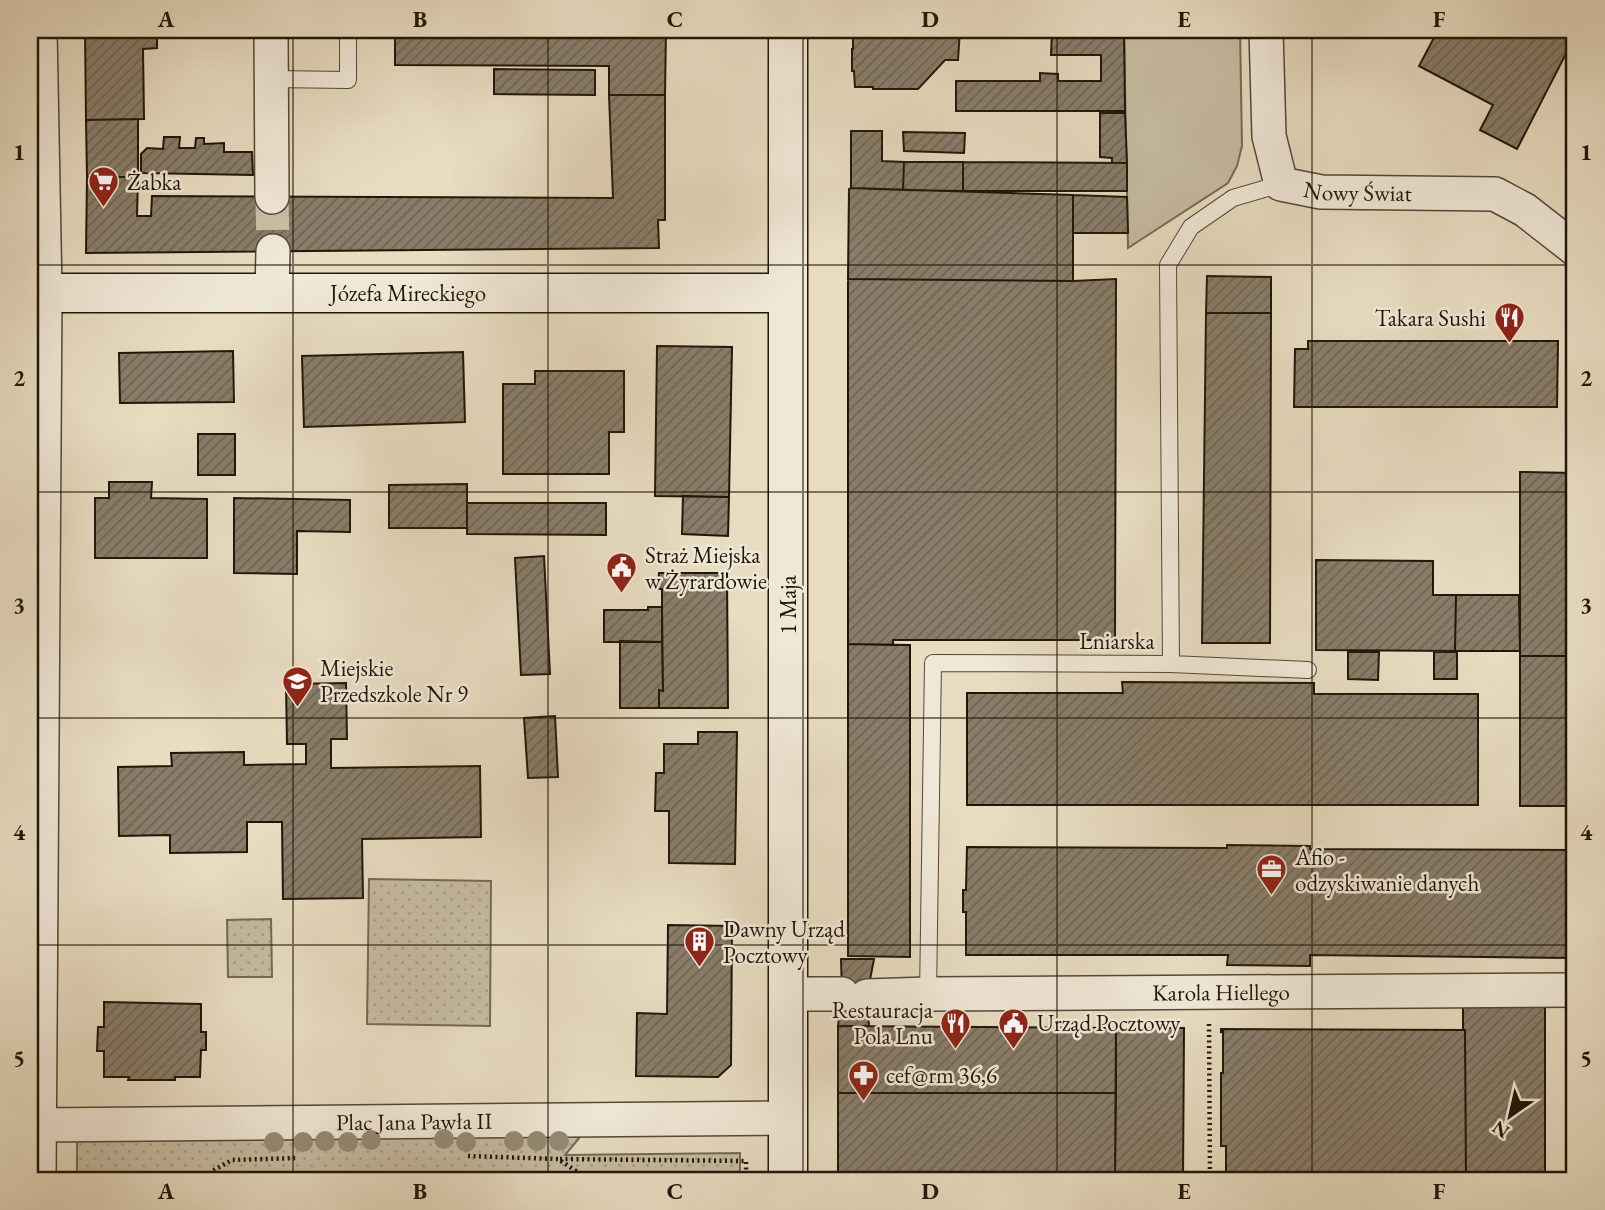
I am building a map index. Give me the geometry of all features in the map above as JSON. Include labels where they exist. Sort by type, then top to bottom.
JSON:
[{"type":"street","points":[[39,1180],[35,898],[40,30]]},
{"type":"street","points":[[271,30],[272,197]]},
{"type":"street","name":"1 Maja","points":[[788,30],[788,1180]]},
{"type":"street","name":"Nowy Świat","points":[[1266,30],[1269,136],[1281,184],[1321,192],[1495,194],[1525,210],[1575,249]]},
{"type":"street","points":[[272,293],[273,251]]},
{"type":"street","name":"Józefa Mireckiego","points":[[37,293],[788,293]]},
{"type":"street","name":"Karola Hiellego","points":[[788,994],[1575,990]]},
{"type":"street","name":"Plac Jana Pawła II","points":[[40,1125],[788,1118]]},
{"type":"lane","points":[[271,79],[348,80],[348,30]]},
{"type":"lane","name":"Lniarska","points":[[928,994],[933,663],[1171,664],[1168,265],[1191,227],[1233,198],[1281,184]]},
{"type":"lane","points":[[1171,664],[1308,670]]},
{"type":"path","points":[[1209,992],[1210,1180]]},
{"type":"path","points":[[746,1153],[746,1180]]},
{"type":"path","points":[[460,1156],[746,1161]]},
{"type":"path","points":[[200,1180],[232,1160],[299,1158]]},
{"type":"path","points":[[558,1159],[585,1180]]},
{"type":"shaded area","points":[[1124,30],[1240,30],[1242,146],[1237,166],[1228,183],[1128,248]]},
{"type":"shaded area","points":[[369,879],[491,881],[490,1026],[367,1024]]},
{"type":"shaded area","points":[[271,919],[272,977],[228,977],[227,920]]},
{"type":"shaded area","points":[[585,1131],[565,1155],[740,1153],[740,1180],[77,1180],[77,1134]]},
{"type":"building","points":[[85,30],[157,30],[157,48],[143,49],[144,119],[86,120]]},
{"type":"building","points":[[395,30],[666,30],[665,95],[609,95],[609,66],[395,65]]},
{"type":"building","points":[[960,30],[958,60],[945,60],[918,89],[855,87],[851,31]]},
{"type":"building","points":[[1052,30],[1124,30],[1125,111],[956,111],[956,81],[1040,81],[1040,73],[1058,74],[1058,81],[1101,81],[1101,55],[1051,55]]},
{"type":"building","points":[[1438,30],[1575,30],[1575,36],[1517,149],[1480,130],[1493,105],[1419,66]]},
{"type":"building","points":[[494,69],[595,70],[595,95],[494,94]]},
{"type":"building","points":[[609,95],[665,95],[665,220],[658,220],[659,248],[86,253],[87,177],[138,177],[137,216],[151,216],[152,196],[613,198]]},
{"type":"building","points":[[1100,113],[1125,113],[1127,163],[1112,163],[1112,158],[1100,157]]},
{"type":"building","points":[[138,119],[138,177],[87,177],[86,120]]},
{"type":"building","points":[[851,131],[882,131],[882,161],[904,162],[903,190],[851,188]]},
{"type":"building","points":[[903,132],[965,133],[964,153],[904,151]]},
{"type":"building","points":[[164,137],[180,137],[179,148],[195,148],[196,138],[204,138],[204,144],[224,143],[224,152],[252,152],[253,175],[141,173],[141,154],[147,148],[163,149]]},
{"type":"building","points":[[904,162],[963,162],[963,191],[903,190]]},
{"type":"building","points":[[963,162],[1127,163],[1127,191],[963,191]]},
{"type":"building","points":[[851,188],[1073,195],[1073,281],[848,279]]},
{"type":"building","points":[[1073,195],[1127,197],[1128,233],[1073,233]]},
{"type":"building","points":[[1207,276],[1271,277],[1271,313],[1206,313]]},
{"type":"building","points":[[848,279],[1116,279],[1115,640],[893,640],[893,645],[848,644]]},
{"type":"building","points":[[1206,313],[1271,313],[1270,643],[1202,643]]},
{"type":"building","points":[[1308,341],[1558,341],[1557,407],[1294,407],[1295,349],[1308,349]]},
{"type":"building","points":[[657,346],[732,347],[729,497],[655,496]]},
{"type":"building","points":[[233,351],[234,402],[120,403],[119,353]]},
{"type":"building","points":[[463,352],[465,422],[304,427],[302,356]]},
{"type":"building","points":[[535,371],[624,371],[624,432],[609,432],[609,474],[503,474],[503,384],[535,384]]},
{"type":"building","points":[[198,434],[235,434],[235,475],[198,475]]},
{"type":"building","points":[[1520,472],[1575,473],[1575,656],[1520,656]]},
{"type":"building","points":[[109,482],[152,482],[151,498],[207,499],[207,558],[95,558],[95,498],[109,498]]},
{"type":"building","points":[[467,484],[467,528],[389,528],[389,485]]},
{"type":"building","points":[[683,496],[729,497],[728,536],[682,534]]},
{"type":"building","points":[[234,498],[350,500],[350,532],[297,531],[297,574],[234,573]]},
{"type":"building","points":[[467,503],[606,503],[606,535],[467,534]]},
{"type":"building","points":[[544,556],[550,674],[521,675],[515,558]]},
{"type":"building","points":[[1316,560],[1433,561],[1433,595],[1456,595],[1455,651],[1316,650]]},
{"type":"building","points":[[659,573],[727,573],[728,708],[659,708],[659,690],[663,691],[662,589],[658,589]]},
{"type":"building","points":[[1456,595],[1519,595],[1520,651],[1455,651]]},
{"type":"building","points":[[648,607],[662,607],[662,642],[604,642],[604,610],[648,610]]},
{"type":"building","points":[[620,641],[662,642],[663,691],[659,690],[659,708],[620,708]]},
{"type":"building","points":[[848,644],[910,645],[910,957],[848,956]]},
{"type":"building","points":[[1348,652],[1379,652],[1378,680],[1348,679]]},
{"type":"building","points":[[1434,652],[1457,652],[1457,679],[1434,679]]},
{"type":"building","points":[[1520,656],[1575,656],[1575,806],[1520,806]]},
{"type":"building","points":[[1122,682],[1314,683],[1314,694],[1478,694],[1478,805],[967,805],[967,693],[1123,693]]},
{"type":"building","points":[[346,683],[347,739],[331,739],[331,768],[480,766],[481,837],[362,839],[363,898],[283,899],[282,822],[247,822],[247,852],[170,853],[170,835],[119,836],[118,767],[172,766],[171,753],[244,752],[244,765],[306,764],[306,744],[287,744],[286,684]]},
{"type":"building","points":[[555,716],[558,777],[528,778],[524,718]]},
{"type":"building","points":[[698,732],[737,732],[735,864],[669,863],[669,811],[655,811],[656,773],[664,773],[664,744],[698,744]]},
{"type":"building","points":[[1227,845],[1310,846],[1310,849],[1572,850],[1575,925],[1572,925],[1572,958],[1310,955],[1310,966],[1227,965],[1228,955],[966,955],[963,890],[966,890],[967,847],[1227,848]]},
{"type":"building","name":"Dawny Urząd Pocztowy","points":[[668,925],[732,926],[731,1065],[718,1077],[636,1076],[637,1013],[667,1014]]},
{"type":"building","points":[[841,959],[874,959],[867,996],[869,1026],[838,1026],[842,994]]},
{"type":"building","points":[[104,1002],[201,1004],[201,1032],[206,1032],[206,1050],[201,1050],[200,1077],[128,1080],[129,1077],[104,1077],[104,1051],[97,1051],[98,1027],[104,1027]]},
{"type":"building","points":[[1545,1004],[1545,1180],[1466,1180],[1463,1005]]},
{"type":"building","points":[[838,1026],[1116,1028],[1116,1093],[838,1093]]},
{"type":"building","points":[[1116,1028],[1184,1028],[1183,1180],[1115,1180]]},
{"type":"building","points":[[1221,1029],[1465,1030],[1466,1180],[1226,1180],[1226,1146],[1221,1146]]},
{"type":"building","points":[[838,1093],[1116,1093],[1115,1180],[838,1180]]},
{"type":"tunnel","points":[[272,197],[273,251]]},
{"type":"place","name":"Żabka","points":[[104,209]]},
{"type":"place","name":"Takara Sushi","points":[[1509,345]]},
{"type":"place","name":"Straż Miejska w Żyrardowie","points":[[622,595]]},
{"type":"place","name":"Miejskie Przedszkole Nr 9","points":[[297,708]]},
{"type":"place","name":"Afio - odzyskiwanie danych","points":[[1272,897]]},
{"type":"place","name":"Dawny Urząd Pocztowy","points":[[700,969]]},
{"type":"place","name":"Restauracja Pola Lnu","points":[[956,1050]]},
{"type":"place","name":"Urząd Pocztowy","points":[[1014,1050]]},
{"type":"place","name":"cef@rm 36,6","points":[[863,1102]]}]
